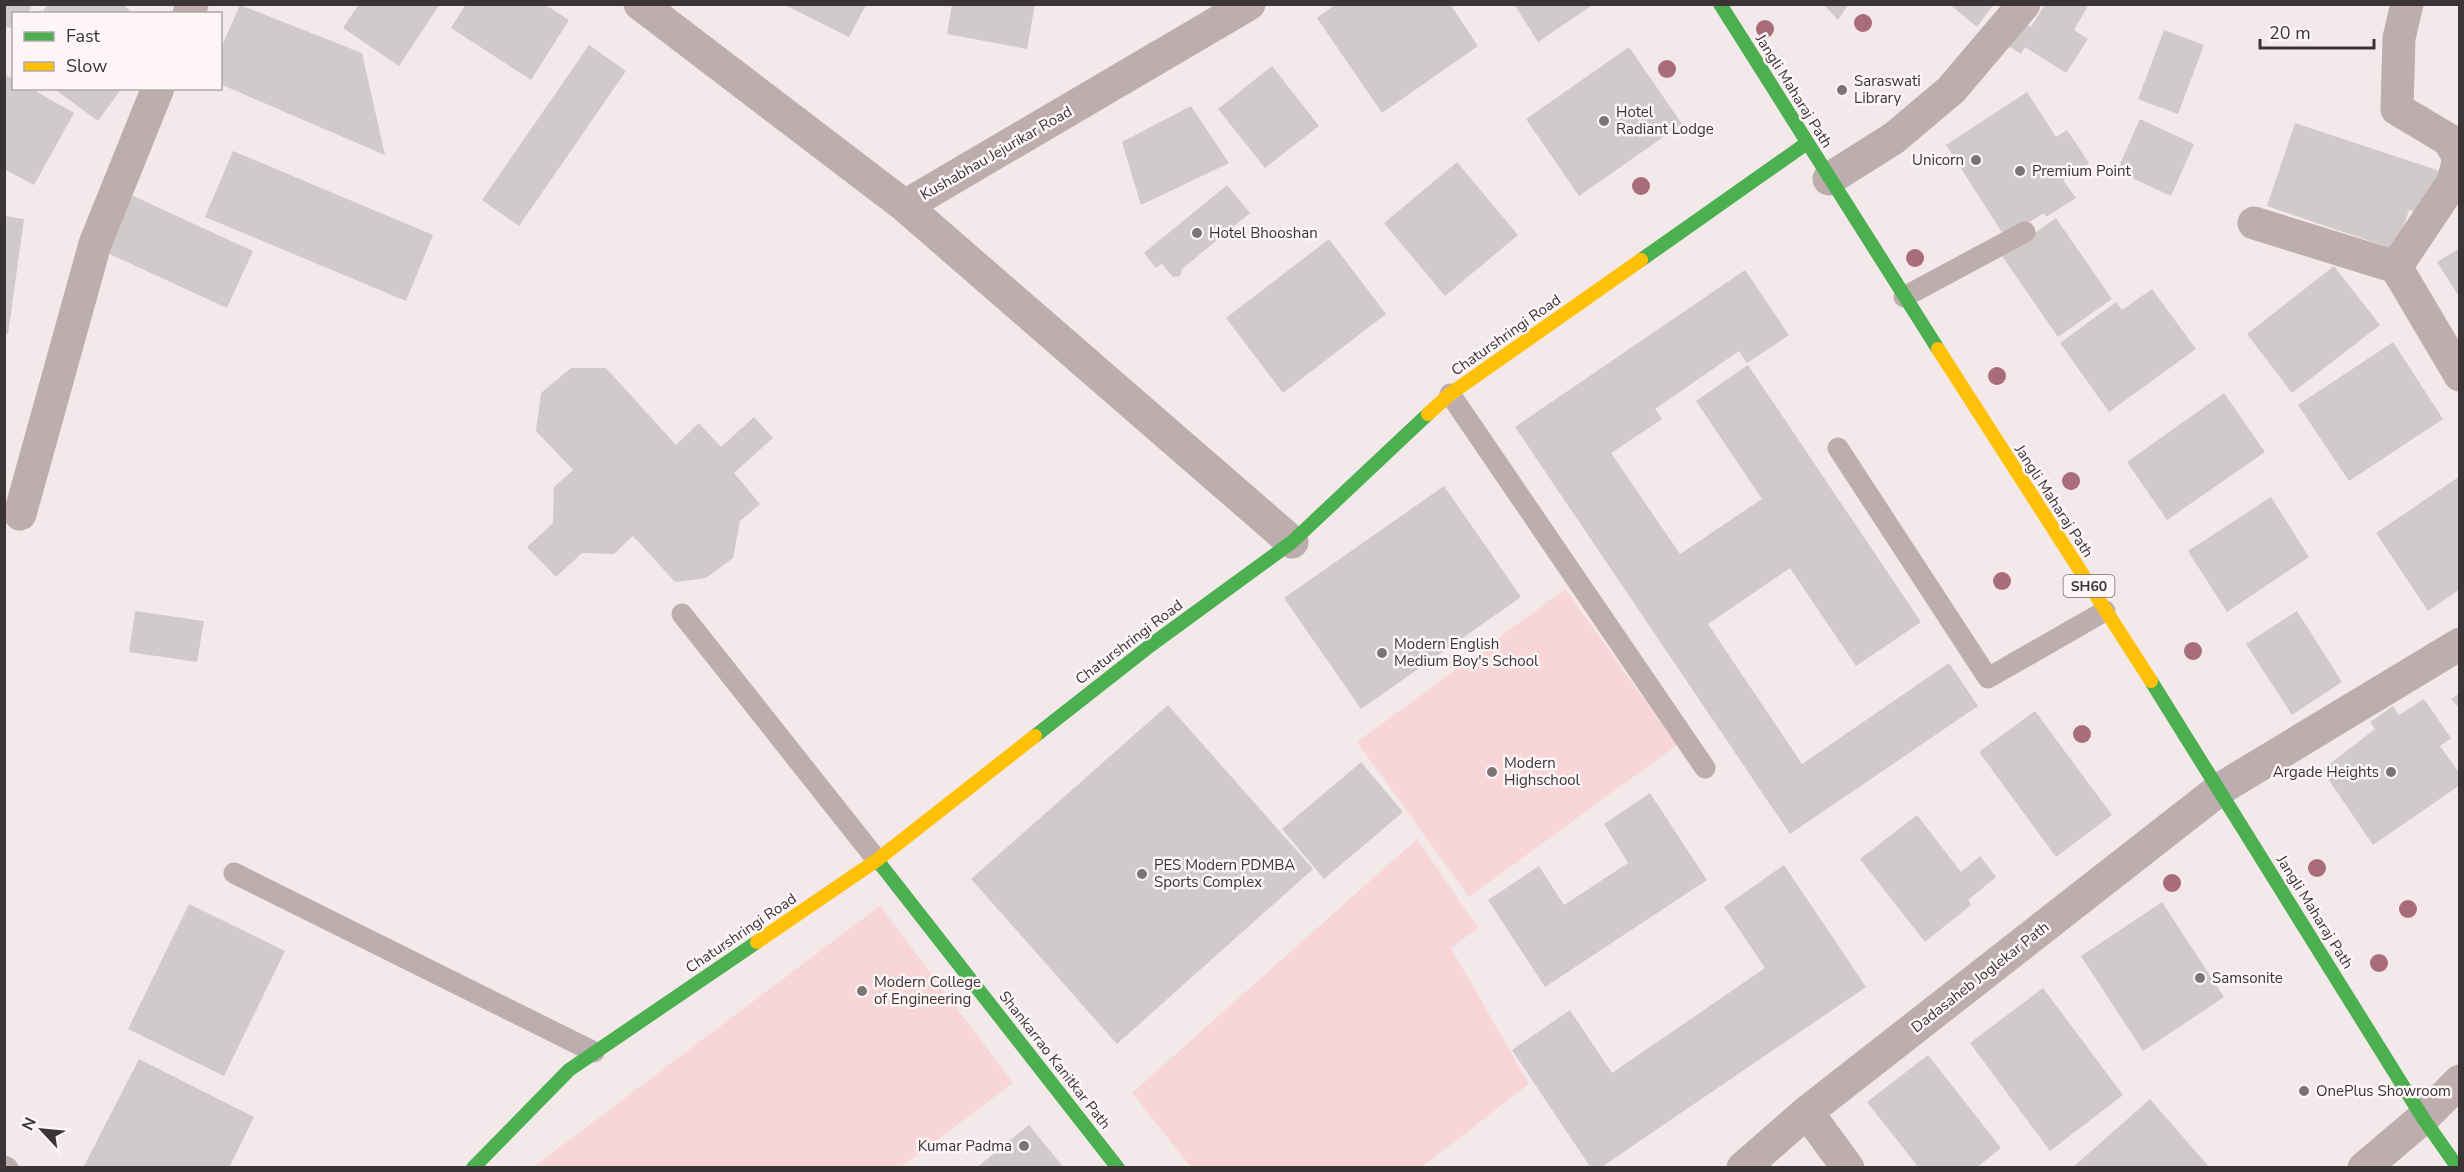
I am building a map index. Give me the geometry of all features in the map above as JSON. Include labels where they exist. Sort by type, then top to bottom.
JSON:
[{"type":"street","name":"Kushabhau Jejurikar Road","points":[[640,4],[905,206],[1249,4]]},
{"type":"street","name":"Jangli Maharaj Path","points":[[1720,4],[1904,297],[2220,789],[2423,1118],[2458,1167]]},
{"type":"street","points":[[1829,179],[1894,138],[1951,90],[2024,4]]},
{"type":"street","points":[[2396,267],[2453,182],[2459,158],[2449,140],[2397,109],[2399,38],[2408,4]]},
{"type":"street","points":[[20,514],[95,243],[157,90]]},
{"type":"street","name":"Chaturshringi Road","points":[[485,1163],[569,1070],[877,860],[1151,645],[1292,542],[1450,394],[1807,143]]},
{"type":"street","points":[[905,206],[1292,542]]},
{"type":"street","points":[[2254,223],[2396,267],[2460,375]]},
{"type":"street","name":"Dadasaheb Joglekar Path","points":[[1743,1167],[1807,1112],[2220,789],[2460,644]]},
{"type":"street","name":"Shankarrao Kanitkar Path","points":[[877,860],[1118,1167]]},
{"type":"street","points":[[2364,1167],[2423,1118],[2460,1081]]},
{"type":"street","points":[[1807,1112],[1848,1167]]},
{"type":"lane","points":[[1904,297],[2025,232]]},
{"type":"lane","points":[[1450,394],[1705,768]]},
{"type":"lane","points":[[1839,448],[1988,678],[2105,611]]},
{"type":"lane","points":[[682,614],[877,860]]},
{"type":"lane","points":[[234,873],[594,1052]]},
{"type":"shaded area","points":[[1565,589],[1677,745],[1469,897],[1357,742]]},
{"type":"shaded area","points":[[1417,839],[1478,928],[1451,948],[1529,1084],[1422,1167],[1191,1167],[1132,1093]]},
{"type":"shaded area","name":"Modern College of Engineering","points":[[880,906],[1013,1083],[901,1167],[533,1167]]},
{"type":"building","points":[[4,4],[32,4],[29,12],[12,12],[12,28],[4,27]]},
{"type":"building","points":[[48,4],[122,4],[132,12],[42,12]]},
{"type":"building","points":[[359,4],[440,4],[399,66],[343,28]]},
{"type":"building","points":[[466,4],[544,4],[569,20],[531,80],[451,28]]},
{"type":"building","points":[[952,4],[1035,4],[1027,49],[947,34]]},
{"type":"building","points":[[1336,4],[1450,4],[1478,46],[1382,113],[1317,18]]},
{"type":"building","points":[[1514,4],[1594,4],[1538,42]]},
{"type":"building","points":[[1823,4],[1849,4],[1838,20]]},
{"type":"building","points":[[1949,4],[1994,4],[1977,27]]},
{"type":"building","points":[[2045,4],[2089,4],[2074,30],[2088,39],[2066,73],[2025,47],[2021,54],[2008,46],[2023,22],[2031,27]]},
{"type":"building","points":[[240,5],[362,53],[385,155],[222,85],[222,46]]},
{"type":"building","points":[[785,5],[866,5],[849,37]]},
{"type":"building","points":[[2164,30],[2204,45],[2178,114],[2138,99]]},
{"type":"building","points":[[589,45],[626,71],[519,226],[482,200]]},
{"type":"building","name":"Hotel Radiant Lodge","points":[[1629,47],[1682,124],[1579,196],[1526,119]]},
{"type":"building","points":[[1272,66],[1319,126],[1265,168],[1218,109]]},
{"type":"building","points":[[4,74],[12,78],[12,90],[34,90],[74,113],[34,185],[4,169]]},
{"type":"building","points":[[56,90],[121,90],[98,121]]},
{"type":"building","name":"Premium Point","points":[[2027,92],[2056,137],[2067,130],[2089,163],[2063,180],[2076,198],[2046,217],[2044,213],[2005,237],[1946,145]]},
{"type":"building","points":[[1191,106],[1229,163],[1141,205],[1122,142]]},
{"type":"building","points":[[2140,119],[2194,144],[2171,196],[2117,171]]},
{"type":"building","points":[[2295,123],[2440,171],[2425,215],[2409,210],[2396,250],[2267,206]]},
{"type":"building","points":[[233,151],[433,235],[406,301],[205,217]]},
{"type":"building","points":[[1457,162],[1518,235],[1445,296],[1384,223]]},
{"type":"building","name":"Hotel Bhooshan","points":[[1227,185],[1250,213],[1182,269],[1180,276],[1173,277],[1162,264],[1156,268],[1144,253]]},
{"type":"building","points":[[129,194],[253,251],[227,308],[103,251]]},
{"type":"building","points":[[4,216],[24,219],[8,334],[4,334]]},
{"type":"building","points":[[2056,218],[2112,299],[2058,337],[2002,256]]},
{"type":"building","points":[[1329,239],[1386,314],[1283,393],[1226,318]]},
{"type":"building","points":[[2460,248],[2460,298],[2437,262]]},
{"type":"building","points":[[2334,266],[2380,325],[2292,393],[2247,334]]},
{"type":"building","points":[[1745,270],[1789,335],[1747,363],[1739,351],[1655,409],[1662,419],[1611,453],[1680,554],[1762,499],[1696,401],[1748,365],[1921,622],[1856,666],[1790,568],[1708,624],[1802,764],[1949,663],[1978,706],[1790,834],[1515,427]]},
{"type":"building","points":[[2152,289],[2196,349],[2109,412],[2060,343],[2116,302],[2122,310]]},
{"type":"building","points":[[2393,342],[2443,419],[2349,481],[2298,405]]},
{"type":"building","points":[[571,368],[606,368],[676,445],[699,423],[721,447],[754,417],[773,438],[734,473],[760,504],[740,521],[733,558],[706,578],[675,582],[633,536],[614,554],[582,553],[556,577],[527,547],[553,523],[554,487],[573,470],[536,431],[541,393]]},
{"type":"building","points":[[2224,393],[2265,452],[2167,520],[2127,462]]},
{"type":"building","points":[[2460,476],[2460,589],[2428,611],[2376,533]]},
{"type":"building","name":"Modern English Medium Boy's School","points":[[1444,486],[1521,597],[1361,709],[1284,598]]},
{"type":"building","points":[[2271,497],[2309,557],[2227,612],[2188,551]]},
{"type":"building","points":[[135,611],[204,621],[197,662],[129,652]]},
{"type":"building","points":[[2297,611],[2342,682],[2292,715],[2246,644]]},
{"type":"building","points":[[2460,693],[2460,709],[2451,699]]},
{"type":"building","name":"Argade Heights","points":[[2424,699],[2451,738],[2440,746],[2460,774],[2460,785],[2373,845],[2322,770],[2375,729],[2370,722],[2393,706],[2399,715]]},
{"type":"building","name":"PES Modern PDMBA Sports Complex","points":[[1168,705],[1313,869],[1117,1044],[971,879]]},
{"type":"building","points":[[2035,711],[2112,815],[2056,857],[1979,752]]},
{"type":"building","points":[[1361,762],[1403,812],[1324,879],[1282,829]]},
{"type":"building","points":[[1650,793],[1707,880],[1545,987],[1488,900],[1539,866],[1564,905],[1628,863],[1604,824]]},
{"type":"building","points":[[1917,815],[1961,872],[1980,856],[1996,877],[1968,900],[1971,905],[1925,942],[1860,859]]},
{"type":"building","points":[[1784,865],[1866,987],[1600,1168],[1591,1168],[1512,1050],[1570,1010],[1612,1073],[1765,968],[1724,907]]},
{"type":"building","points":[[2162,902],[2224,997],[2143,1051],[2081,956]]},
{"type":"building","points":[[189,904],[285,951],[224,1076],[128,1029]]},
{"type":"building","points":[[2043,988],[2123,1095],[2050,1151],[1970,1043]]},
{"type":"building","points":[[1928,1055],[2001,1148],[1976,1168],[1919,1168],[1867,1102]]},
{"type":"building","points":[[139,1059],[254,1117],[229,1168],[83,1168]]},
{"type":"building","points":[[2150,1099],[2210,1168],[2072,1168]]},
{"type":"building","name":"Kumar Padma","points":[[1029,1125],[1064,1168],[976,1168]]},
{"type":"traffic: fast","points":[[1720,4],[1938,349]]},
{"type":"traffic: fast","points":[[1641,260],[1807,143]]},
{"type":"traffic: fast","points":[[1035,736],[1151,645],[1292,542],[1428,414]]},
{"type":"traffic: fast","points":[[2151,681],[2423,1118],[2458,1168]]},
{"type":"traffic: fast","points":[[877,860],[1118,1168]]},
{"type":"traffic: fast","points":[[473,1168],[569,1070],[757,942]]},
{"type":"traffic: slow","points":[[1428,414],[1450,394],[1641,260]]},
{"type":"traffic: slow","points":[[1938,349],[2151,681]]},
{"type":"traffic: slow","points":[[757,942],[877,860],[1035,736]]},
{"type":"place","name":"Saraswati Library","points":[[1842,90]]},
{"type":"place","name":"Hotel Radiant Lodge","points":[[1604,121]]},
{"type":"place","name":"Unicorn","points":[[1976,160]]},
{"type":"place","name":"Premium Point","points":[[2020,171]]},
{"type":"place","name":"Hotel Bhooshan","points":[[1197,233]]},
{"type":"place","name":"Modern English Medium Boy's School","points":[[1382,653]]},
{"type":"place","name":"Modern Highschool","points":[[1492,772]]},
{"type":"place","name":"Argade Heights","points":[[2391,772]]},
{"type":"place","name":"PES Modern PDMBA Sports Complex","points":[[1142,874]]},
{"type":"place","name":"Samsonite","points":[[2200,978]]},
{"type":"place","name":"Modern College of Engineering","points":[[862,991]]},
{"type":"place","name":"OnePlus Showroom","points":[[2304,1091]]},
{"type":"place","name":"Kumar Padma","points":[[1024,1146]]}]
